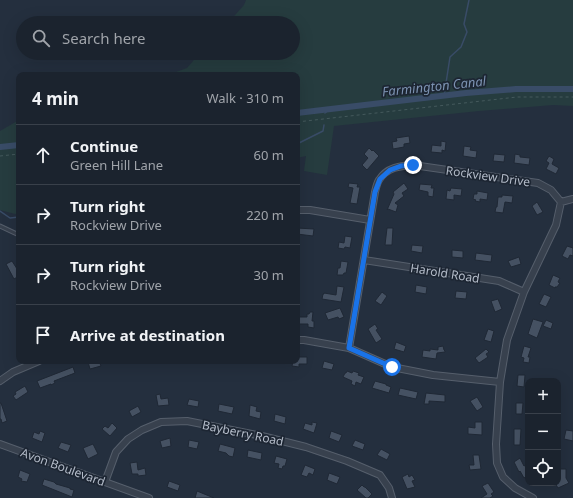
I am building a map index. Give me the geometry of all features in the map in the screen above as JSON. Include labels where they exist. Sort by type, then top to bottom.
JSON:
[{"type":"street","name":"Rockview Drive","points":[[349,348],[375,192],[380,179],[390,170],[401,166],[413,165],[538,183],[551,190],[561,202]]},
{"type":"street","points":[[533,498],[515,488],[503,477],[497,463],[496,444],[500,382],[508,340],[524,292],[556,225],[561,202],[573,199]]},
{"type":"street","points":[[300,210],[310,210],[370,220]]},
{"type":"street","name":"Harold Road","points":[[364,260],[499,281],[524,292]]},
{"type":"street","points":[[300,340],[349,348],[392,367],[433,375],[500,382]]},
{"type":"street","points":[[0,381],[12,372],[32,364]]},
{"type":"street","name":"Bayberry Road","points":[[105,482],[116,452],[128,439],[142,430],[161,422],[187,421],[262,436],[306,447],[347,461],[380,475],[389,488],[392,498]]},
{"type":"street","name":"Avon Boulevard","points":[[0,444],[149,498]]},
{"type":"lane","points":[[0,226],[16,234]]},
{"type":"path","points":[[300,122],[517,98],[573,97]]},
{"type":"path","points":[[0,156],[16,154]]},
{"type":"green space","points":[[246,0],[573,0],[573,106],[553,105],[479,111],[334,126],[327,175],[304,171],[306,156],[300,157],[300,72],[176,72],[187,68],[194,60],[300,60],[300,16],[234,16],[244,5]]},
{"type":"green space","points":[[16,122],[16,214],[0,210],[0,131]]},
{"type":"building","points":[[409,136],[410,143],[404,144],[404,147],[393,149],[392,142],[397,141],[396,138]]},
{"type":"building","points":[[441,141],[446,142],[445,151],[442,150],[442,153],[431,152],[432,145],[441,146]]},
{"type":"building","points":[[464,146],[471,147],[470,150],[477,151],[476,158],[463,156]]},
{"type":"building","points":[[369,148],[379,156],[367,170],[362,165],[368,158],[364,154]]},
{"type":"building","points":[[494,154],[505,155],[504,162],[493,161]]},
{"type":"building","points":[[515,154],[520,155],[520,157],[530,158],[529,165],[514,163]]},
{"type":"building","points":[[549,156],[554,159],[552,164],[559,168],[556,174],[546,169],[549,163],[546,161]]},
{"type":"building","points":[[349,183],[358,184],[357,187],[360,187],[357,204],[350,203],[353,188],[348,187]]},
{"type":"building","points":[[404,183],[408,189],[402,193],[404,196],[395,203],[398,205],[396,212],[387,210],[394,194],[393,192]]},
{"type":"building","points":[[420,184],[432,185],[431,188],[434,188],[433,197],[428,196],[428,192],[419,190]]},
{"type":"building","points":[[451,188],[462,189],[461,196],[454,195],[454,200],[446,199],[447,190],[450,191]]},
{"type":"building","points":[[477,191],[488,193],[487,200],[480,199],[480,202],[475,201],[476,200],[473,199],[474,194],[477,194]]},
{"type":"building","points":[[502,195],[513,196],[512,203],[505,202],[503,213],[495,212],[498,197],[502,197]]},
{"type":"building","points":[[537,202],[543,212],[537,215],[532,206]]},
{"type":"building","points":[[300,228],[314,229],[313,236],[300,234]]},
{"type":"building","points":[[387,228],[393,228],[392,245],[385,245]]},
{"type":"building","points":[[345,236],[352,237],[350,248],[338,248],[339,242],[344,243]]},
{"type":"building","points":[[412,245],[423,246],[422,253],[411,251]]},
{"type":"building","points":[[567,246],[573,248],[573,256],[570,255],[568,259],[562,256]]},
{"type":"building","points":[[452,250],[463,251],[463,258],[452,257]]},
{"type":"building","points":[[476,253],[492,255],[491,262],[475,260]]},
{"type":"building","points":[[519,257],[521,264],[511,267],[508,261]]},
{"type":"building","points":[[12,261],[16,267],[16,278],[14,279],[6,264]]},
{"type":"building","points":[[341,261],[348,262],[346,273],[343,275],[337,275],[338,268],[340,268]]},
{"type":"building","points":[[553,275],[560,278],[558,282],[560,283],[555,288],[549,285]]},
{"type":"building","points":[[416,285],[427,287],[426,294],[415,292]]},
{"type":"building","points":[[337,286],[344,287],[341,302],[322,299],[324,293],[336,295]]},
{"type":"building","points":[[456,291],[467,292],[466,299],[455,298]]},
{"type":"building","points":[[382,292],[387,296],[381,305],[375,301]]},
{"type":"building","points":[[544,294],[551,297],[546,307],[539,304]]},
{"type":"building","points":[[498,299],[502,309],[495,312],[491,301]]},
{"type":"building","points":[[340,308],[344,317],[328,320],[325,313]]},
{"type":"building","points":[[310,312],[313,312],[312,321],[314,321],[314,328],[308,327],[308,324],[300,324],[300,317],[307,317],[307,314]]},
{"type":"building","points":[[533,319],[543,322],[537,338],[528,334]]},
{"type":"building","points":[[546,320],[553,323],[551,329],[543,326]]},
{"type":"building","points":[[375,324],[378,329],[376,330],[382,339],[376,343],[368,329]]},
{"type":"building","points":[[488,329],[494,331],[491,342],[484,340]]},
{"type":"building","points":[[396,342],[406,346],[404,352],[394,349]]},
{"type":"building","points":[[443,346],[445,352],[437,353],[436,359],[422,357],[423,350],[438,350],[438,347]]},
{"type":"building","points":[[524,346],[531,348],[528,357],[530,357],[529,363],[523,362],[524,358],[521,357]]},
{"type":"building","points":[[486,349],[489,352],[486,354],[488,357],[479,363],[475,358]]},
{"type":"building","points":[[300,357],[307,357],[307,364],[300,364]]},
{"type":"building","points":[[324,361],[334,364],[332,370],[322,368]]},
{"type":"building","points":[[89,364],[100,364],[101,366],[90,369]]},
{"type":"building","points":[[292,364],[299,364],[299,367],[292,366]]},
{"type":"building","points":[[73,367],[75,373],[54,381],[55,383],[51,385],[40,388],[37,381]]},
{"type":"building","points":[[347,371],[359,373],[358,375],[364,377],[361,384],[356,382],[355,386],[351,384],[352,381],[343,377]]},
{"type":"building","points":[[518,375],[525,375],[524,387],[517,386]]},
{"type":"building","points":[[375,381],[391,387],[389,393],[372,388]]},
{"type":"building","points":[[25,386],[28,392],[16,400],[13,396],[16,394],[15,392]]},
{"type":"building","points":[[400,388],[418,392],[416,399],[398,395]]},
{"type":"building","points":[[426,393],[445,395],[445,402],[429,401],[429,404],[424,404]]},
{"type":"building","points":[[160,394],[161,399],[168,398],[169,405],[158,406],[156,395]]},
{"type":"building","points":[[477,397],[483,407],[477,411],[470,401]]},
{"type":"building","points":[[189,399],[199,401],[198,407],[187,405]]},
{"type":"building","points":[[0,403],[7,421],[2,423],[0,419]]},
{"type":"building","points":[[516,403],[523,403],[522,414],[516,414]]},
{"type":"building","points":[[219,404],[234,407],[232,414],[218,411]]},
{"type":"building","points":[[250,405],[257,407],[256,411],[261,412],[260,419],[249,416]]},
{"type":"building","points":[[138,406],[141,412],[132,417],[129,411]]},
{"type":"building","points":[[275,414],[286,417],[285,424],[274,421]]},
{"type":"building","points":[[312,422],[317,423],[314,433],[303,429],[305,423],[312,425]]},
{"type":"building","points":[[475,422],[482,422],[482,435],[468,434],[468,427],[475,428]]},
{"type":"building","points":[[112,423],[117,428],[110,436],[102,429],[105,426],[108,428]]},
{"type":"building","points":[[514,429],[521,429],[520,445],[514,445]]},
{"type":"building","points":[[566,430],[573,431],[573,441],[564,439]]},
{"type":"building","points":[[40,431],[45,433],[42,442],[32,438],[34,432],[39,434]]},
{"type":"building","points":[[331,431],[342,435],[339,442],[329,438]]},
{"type":"building","points":[[170,438],[171,446],[162,448],[160,441]]},
{"type":"building","points":[[189,440],[199,442],[197,449],[188,447]]},
{"type":"building","points":[[355,440],[365,444],[363,450],[352,446]]},
{"type":"building","points":[[61,442],[71,445],[68,452],[58,448]]},
{"type":"building","points":[[93,444],[98,454],[88,459],[83,448]]},
{"type":"building","points":[[220,444],[235,448],[233,457],[218,451]]},
{"type":"building","points":[[381,449],[390,454],[387,460],[377,455]]},
{"type":"building","points":[[248,450],[262,453],[261,460],[247,457]]},
{"type":"building","points":[[473,455],[479,455],[481,469],[470,470],[469,465],[474,465]]},
{"type":"building","points":[[276,456],[287,459],[285,466],[283,466],[282,469],[278,468],[279,464],[274,463]]},
{"type":"building","points":[[520,458],[525,466],[524,478],[520,471],[519,472],[514,462]]},
{"type":"building","points":[[137,462],[138,470],[145,468],[146,475],[138,476],[138,474],[132,474],[130,463]]},
{"type":"building","points":[[305,465],[315,469],[313,475],[309,473],[307,477],[301,475]]},
{"type":"building","points":[[561,469],[566,469],[566,478],[569,483],[558,488],[557,486],[561,486]]},
{"type":"building","points":[[20,470],[30,474],[27,482],[21,481],[22,479],[18,477]]},
{"type":"building","points":[[329,473],[340,477],[337,484],[327,480]]},
{"type":"building","points":[[408,474],[409,477],[412,475],[415,480],[412,481],[415,487],[407,489],[402,477]]},
{"type":"building","points":[[44,479],[74,490],[72,497],[42,485]]},
{"type":"building","points":[[169,481],[180,485],[178,491],[167,487]]},
{"type":"building","points":[[488,483],[494,492],[491,494],[493,496],[490,498],[481,498],[487,494],[482,486]]},
{"type":"building","points":[[362,485],[372,494],[368,498],[357,490]]},
{"type":"building","points":[[197,491],[214,498],[195,498]]},
{"type":"waterway","points":[[444,96],[450,57],[461,47],[467,32],[464,24],[469,0]]},
{"type":"waterway","name":"Farmington Canal","points":[[300,113],[466,93],[516,89],[573,89]]},
{"type":"waterway","name":"Farmington Canal","points":[[325,113],[330,109]]},
{"type":"waterway","points":[[300,142],[323,131],[324,125]]},
{"type":"waterway","name":"Farmington Canal","points":[[0,147],[16,145]]},
{"type":"waterway","points":[[0,211],[10,218],[16,217]]},
{"type":"route","points":[[392,367],[349,348],[375,192],[380,179],[390,170],[401,166],[413,165]]}]
